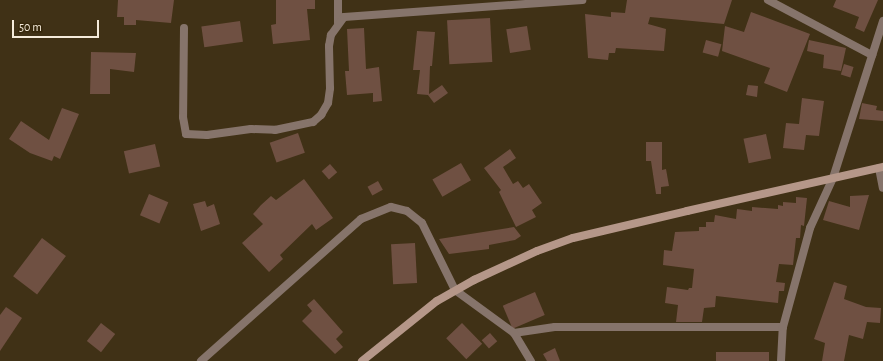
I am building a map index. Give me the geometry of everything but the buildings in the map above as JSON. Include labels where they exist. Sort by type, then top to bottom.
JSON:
[{"type":"street","points":[[184,28],[183,117],[186,134],[207,135],[251,129],[275,130],[313,122],[321,115],[328,103],[330,88],[329,46],[338,23],[338,0]]},
{"type":"street","points":[[338,23],[344,17],[363,14],[582,0]]},
{"type":"street","points":[[768,0],[872,55]]},
{"type":"street","points":[[781,361],[783,327],[810,228],[833,178],[883,21]]},
{"type":"street","points":[[362,361],[418,316],[455,290],[530,254],[572,238],[881,168],[883,188]]},
{"type":"street","points":[[201,361],[362,219],[391,207],[407,211],[422,223],[455,290],[514,333],[531,361]]},
{"type":"street","points":[[514,333],[556,327],[783,327]]}]
